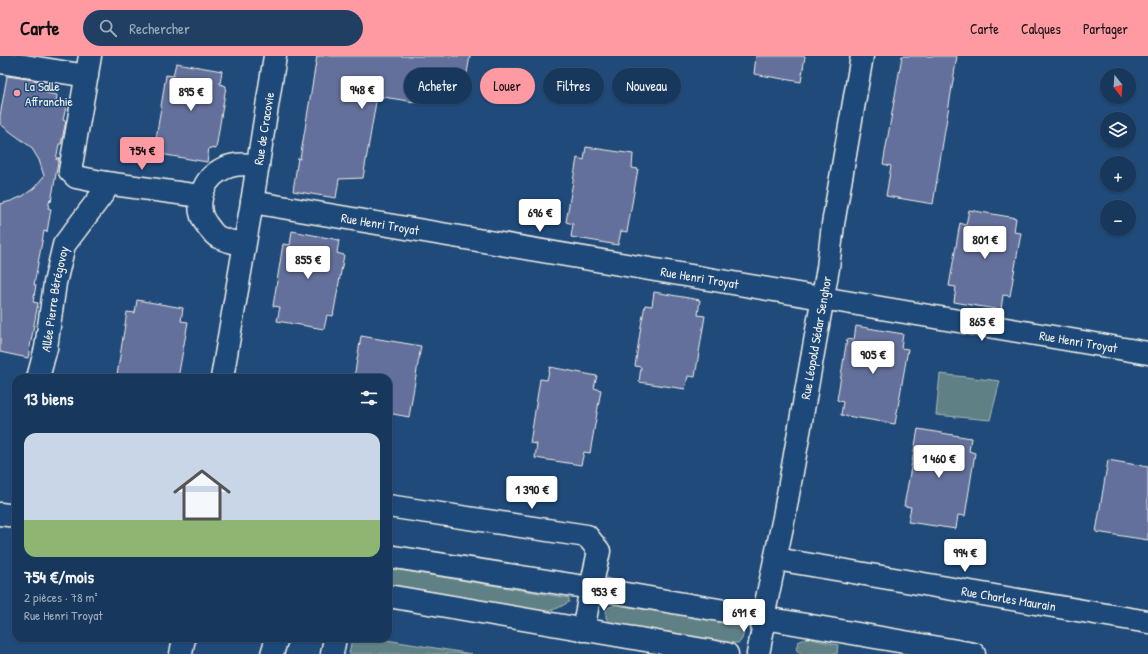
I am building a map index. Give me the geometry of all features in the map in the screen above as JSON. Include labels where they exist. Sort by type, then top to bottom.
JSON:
[{"type":"street","name":"Rue de Cracovie","points":[[252,202],[275,56]]},
{"type":"street","name":"Rue Léopold Sédar Senghor","points":[[758,654],[765,618],[765,608],[776,559],[822,297],[862,56]]},
{"type":"street","points":[[0,62],[44,70],[88,66],[70,171],[76,178],[200,196]]},
{"type":"street","points":[[244,245],[216,236],[205,222],[200,209],[200,196],[208,182],[218,172],[232,166],[247,164],[258,166]]},
{"type":"street","name":"Allée Pierre Bérégovoy","points":[[39,374],[46,348],[55,283],[64,245],[104,192],[106,183]]},
{"type":"street","points":[[223,374],[252,202]]},
{"type":"street","name":"Rue Henri Troyat","points":[[252,202],[1148,353]]},
{"type":"street","points":[[392,507],[587,536],[599,552],[584,630]]},
{"type":"street","points":[[0,514],[12,516]]},
{"type":"street","points":[[392,557],[591,588],[974,654]]},
{"type":"street","name":"Rue Charles Maurain","points":[[776,559],[1148,622]]},
{"type":"street","points":[[392,597],[727,654]]},
{"type":"street","points":[[181,654],[183,642]]},
{"type":"street","points":[[272,654],[275,642]]},
{"type":"street","points":[[332,654],[334,642]]},
{"type":"green space","points":[[940,374],[1000,381],[990,420],[936,415]]},
{"type":"green space","points":[[392,569],[569,598],[569,602],[558,608],[545,612],[392,588]]},
{"type":"green space","points":[[617,605],[734,623],[744,632],[739,643],[731,643],[612,625],[606,618],[606,611],[609,607]]},
{"type":"green space","points":[[807,638],[838,645],[837,654],[800,654],[796,649],[798,642]]},
{"type":"green space","points":[[392,641],[472,654],[349,654],[351,642]]},
{"type":"building","points":[[317,56],[470,56],[468,68],[404,68],[404,100],[377,96],[363,178],[339,179],[336,198],[293,191],[298,158],[300,159]]},
{"type":"building","points":[[756,56],[805,56],[801,82],[754,74]]},
{"type":"building","points":[[902,56],[957,56],[933,204],[886,196],[891,166],[883,164]]},
{"type":"building","points":[[176,63],[222,71],[220,84],[226,86],[216,149],[209,148],[207,162],[160,154],[162,141],[156,139],[166,75],[173,76]]},
{"type":"building","points":[[7,76],[47,82],[45,93],[57,95],[56,105],[66,107],[63,120],[66,121],[61,144],[59,144],[56,160],[59,157],[51,202],[50,199],[48,208],[51,209],[47,232],[44,231],[34,285],[36,285],[33,302],[38,303],[28,358],[0,352],[0,204],[23,196],[34,188],[44,176],[39,160],[31,147],[0,124]]},
{"type":"building","points":[[586,147],[633,154],[632,168],[638,169],[627,232],[621,231],[618,245],[571,237],[573,224],[566,222],[577,158],[584,160]]},
{"type":"building","points":[[969,210],[1016,218],[1014,232],[1021,233],[1010,296],[1003,295],[1001,310],[954,302],[956,287],[949,286],[960,223],[966,225]]},
{"type":"building","points":[[292,231],[339,240],[337,253],[344,255],[333,316],[327,315],[324,329],[277,321],[280,307],[273,306],[283,244],[290,245]]},
{"type":"building","points":[[654,292],[700,300],[698,315],[705,316],[695,377],[688,376],[685,389],[639,382],[641,367],[635,366],[641,326],[645,305],[652,306]]},
{"type":"building","points":[[137,300],[183,308],[181,321],[188,322],[179,374],[117,374],[127,312],[135,313]]},
{"type":"building","points":[[856,326],[903,334],[901,348],[908,349],[895,424],[841,415],[843,402],[837,400],[847,339],[854,340]]},
{"type":"building","points":[[361,336],[421,346],[409,417],[392,414],[392,374],[355,374]]},
{"type":"building","points":[[550,367],[597,376],[594,388],[601,390],[590,453],[584,452],[581,465],[535,458],[537,444],[530,443],[540,379],[547,380]]},
{"type":"building","points":[[918,429],[971,438],[969,451],[975,453],[965,516],[958,515],[956,529],[908,522],[911,507],[904,506]]},
{"type":"building","points":[[1108,460],[1148,467],[1148,540],[1096,532]]},
{"type":"place","name":"La Salle Affranchie","points":[[17,93]]}]
